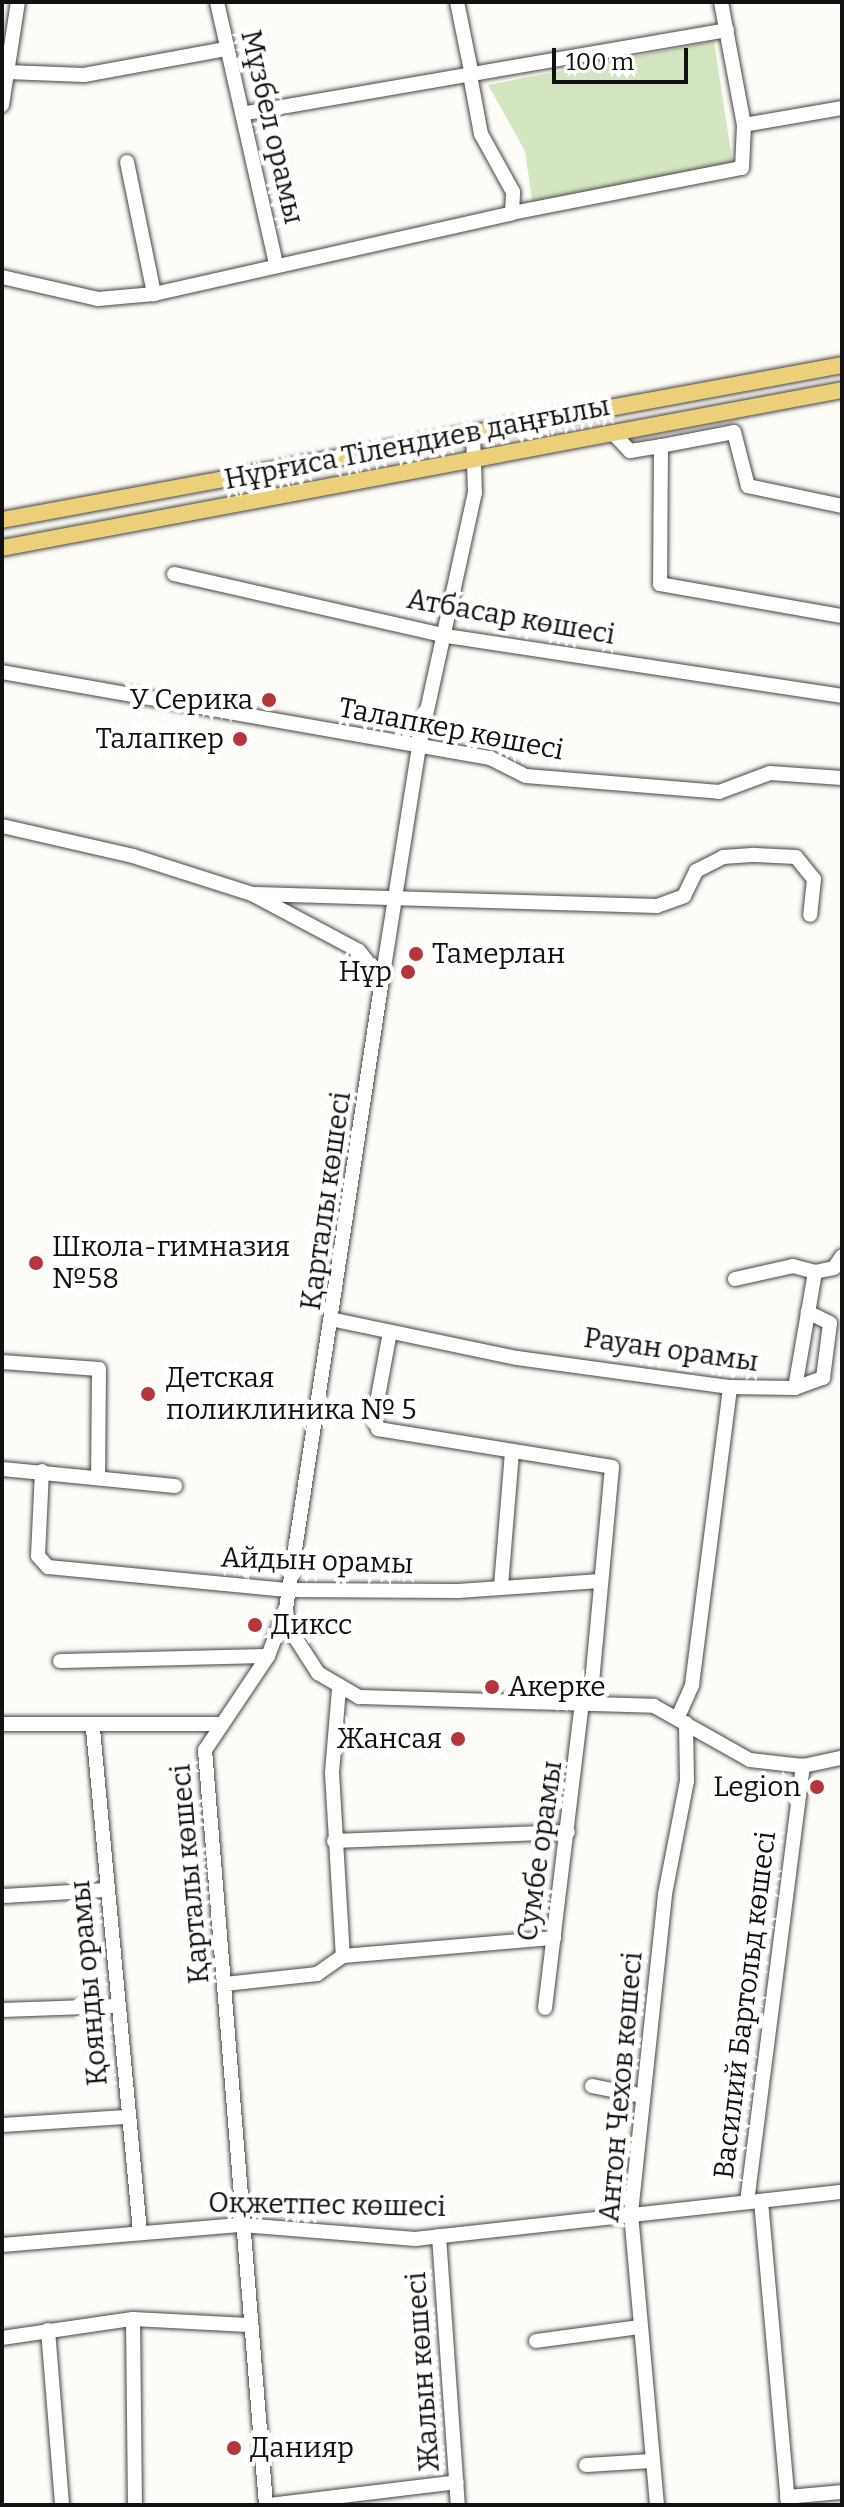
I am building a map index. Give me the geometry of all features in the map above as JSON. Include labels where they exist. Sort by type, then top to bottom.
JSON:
[{"type":"main road","name":"Нұрғиса Тілендиев даңғылы","points":[[2,520],[842,365]]},
{"type":"main road","name":"Нұрғиса Тілендиев даңғылы","points":[[2,548],[842,390]]},
{"type":"street","points":[[2,105],[18,2]]},
{"type":"street","name":"Мұзбел орамы","points":[[217,2],[226,49],[247,113],[276,264]]},
{"type":"street","points":[[457,2],[481,134],[513,192],[512,213]]},
{"type":"street","points":[[2,277],[98,299],[154,294],[512,213],[738,170],[746,159],[744,125],[721,2]]},
{"type":"street","points":[[247,113],[727,30]]},
{"type":"street","points":[[7,72],[84,75],[226,49]]},
{"type":"street","points":[[744,125],[842,108]]},
{"type":"street","points":[[127,162],[154,294]]},
{"type":"street","points":[[613,433],[630,451],[734,432],[748,486],[842,506]]},
{"type":"street","name":"Қарталы көшесі","points":[[267,2505],[248,2325],[225,1984],[205,1750],[218,1724],[268,1656],[286,1609],[335,1320],[391,903],[419,747],[446,636],[475,493],[473,434]]},
{"type":"street","points":[[661,446],[660,584],[842,616]]},
{"type":"street","name":"Атбасар көшесі","points":[[174,574],[446,636],[842,696]]},
{"type":"street","name":"Талапкер көшесі","points":[[2,672],[490,758],[526,776],[719,792],[770,773],[842,778]]},
{"type":"street","points":[[2,826],[133,856],[252,894],[359,951],[382,980]]},
{"type":"street","points":[[252,894],[391,903],[657,906],[684,896],[696,871],[723,857],[755,855],[796,857],[814,879],[810,915]]},
{"type":"street","points":[[735,1279],[793,1266],[815,1272],[834,1268],[842,1256]]},
{"type":"street","name":"Рауан орамы","points":[[335,1320],[390,1332],[730,1387],[795,1388],[815,1272]]},
{"type":"street","points":[[795,1388],[823,1378],[830,1323],[807,1312]]},
{"type":"street","points":[[390,1332],[375,1427],[512,1453],[501,1586]]},
{"type":"street","points":[[2,1362],[99,1369],[98,1476]]},
{"type":"street","name":"Антон Чехов көшесі","points":[[657,2505],[631,2213],[665,1894],[687,1781],[682,1720],[692,1685],[730,1387]]},
{"type":"street","name":"Сумбе орамы","points":[[512,1453],[612,1467],[586,1702],[545,2008]]},
{"type":"street","points":[[2,1469],[98,1476],[175,1486]]},
{"type":"street","name":"Айдын орамы","points":[[42,1471],[38,1556],[48,1567],[287,1590],[600,1581]]},
{"type":"street","points":[[286,1609],[300,1646],[339,1689],[377,1701],[586,1702],[654,1706],[750,1760],[803,1766],[842,1758]]},
{"type":"street","points":[[60,1661],[268,1656]]},
{"type":"street","points":[[339,1689],[334,1841],[343,1956]]},
{"type":"street","points":[[2,1724],[93,1729],[218,1724]]},
{"type":"street","name":"Қоянды орамы","points":[[93,1729],[126,2117],[140,2232]]},
{"type":"street","name":"Василий Бартольд көшесі","points":[[803,1766],[754,2202],[788,2501],[842,2492]]},
{"type":"street","points":[[334,1841],[568,1832]]},
{"type":"street","points":[[2,1896],[107,1890]]},
{"type":"street","points":[[225,1984],[317,1974],[343,1956],[554,1938]]},
{"type":"street","points":[[2,2010],[116,2006]]},
{"type":"street","points":[[592,2086],[642,2096]]},
{"type":"street","points":[[2,2125],[126,2117]]},
{"type":"street","name":"Оқжетпес көшесі","points":[[2,2245],[242,2225],[439,2236],[842,2192]]},
{"type":"street","name":"Жалын көшесі","points":[[439,2236],[458,2505]]},
{"type":"street","points":[[2,2338],[133,2319],[248,2325]]},
{"type":"street","points":[[133,2319],[135,2505]]},
{"type":"street","points":[[536,2341],[640,2327]]},
{"type":"street","points":[[48,2330],[62,2505]]},
{"type":"street","points":[[586,2465],[652,2461]]},
{"type":"street","points":[[267,2505],[457,2482]]},
{"type":"green space","points":[[714,41],[733,166],[533,206],[525,151],[488,85]]},
{"type":"place","name":"У Серика","points":[[269,700]]},
{"type":"place","name":"Талапкер","points":[[240,739]]},
{"type":"place","name":"Тамерлан","points":[[416,954]]},
{"type":"place","name":"Нұр","points":[[408,972]]},
{"type":"place","name":"Школа-гимназия №58","points":[[36,1263]]},
{"type":"place","name":"Детская поликлиника № 5","points":[[148,1394]]},
{"type":"place","name":"Диксс","points":[[255,1625]]},
{"type":"place","name":"Акерке","points":[[492,1687]]},
{"type":"place","name":"Жансая","points":[[458,1739]]},
{"type":"place","name":"Legion","points":[[817,1787]]},
{"type":"place","name":"Данияр","points":[[234,2448]]}]
